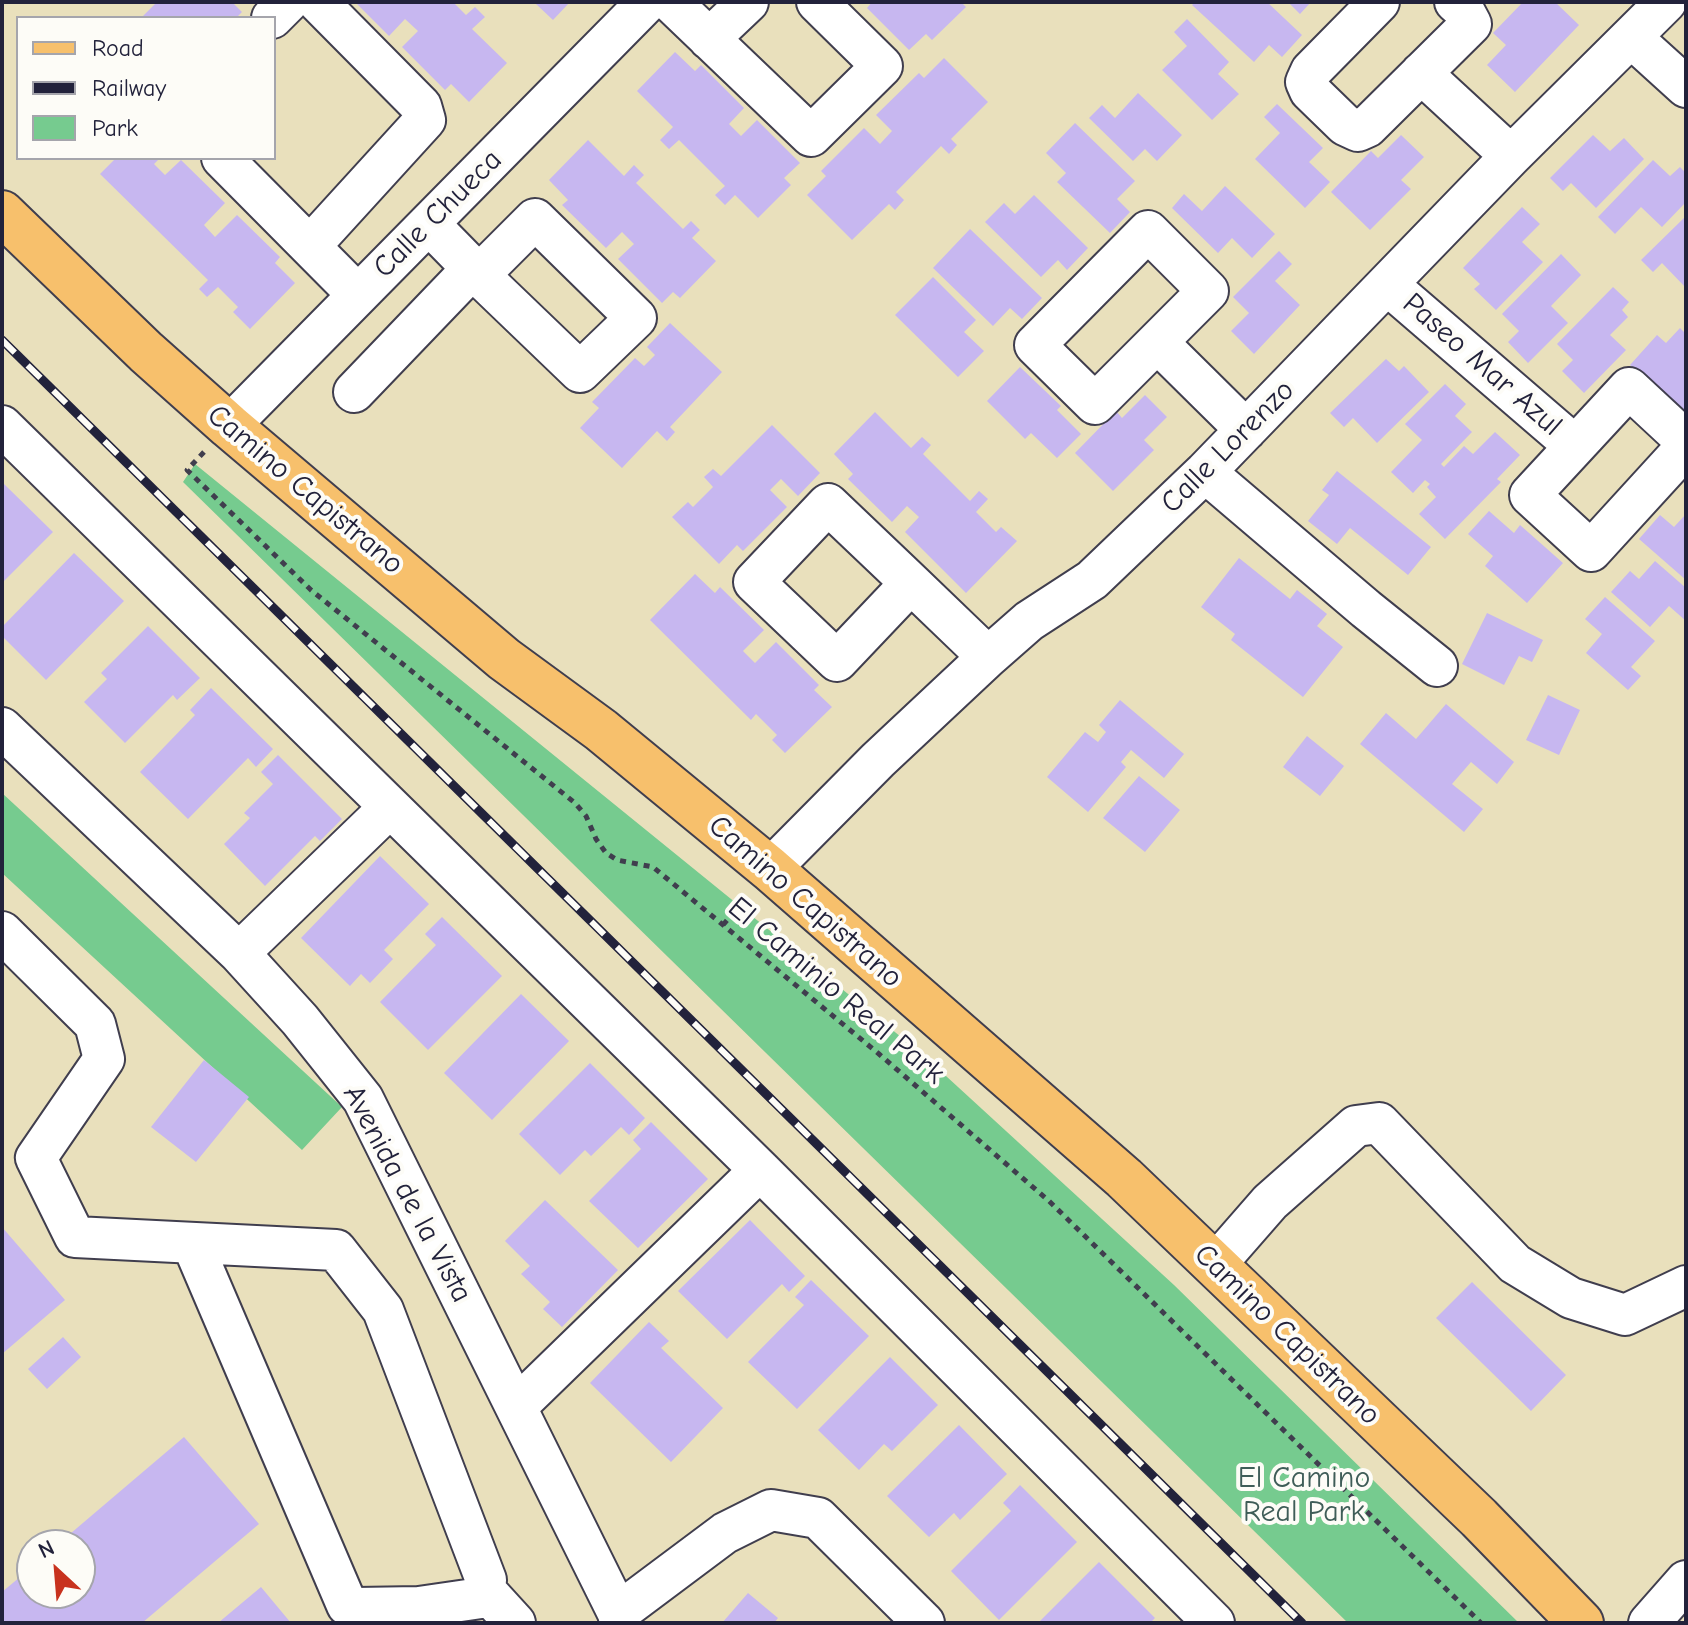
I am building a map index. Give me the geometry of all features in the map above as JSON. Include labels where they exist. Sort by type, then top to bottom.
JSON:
[{"type":"main road","name":"Camino Capistrano","points":[[2,213],[146,352],[229,426],[504,659],[601,730],[770,869],[1124,1178],[1479,1518],[1581,1623]]},
{"type":"street","points":[[311,245],[425,120],[421,106],[318,2]]},
{"type":"street","name":"Calle Chueca","points":[[229,426],[647,2]]},
{"type":"street","points":[[671,2],[811,136],[882,66],[817,2]]},
{"type":"street","points":[[709,39],[748,2]]},
{"type":"street","points":[[1379,2],[1311,71],[1306,82],[1310,91],[1345,125],[1358,131],[1367,127],[1471,24],[1455,2]]},
{"type":"street","name":"Calle Lorenzo","points":[[770,869],[878,760],[988,657],[1029,621],[1092,580],[1205,472],[1511,156],[1666,2]]},
{"type":"street","points":[[1632,38],[1686,87]]},
{"type":"street","points":[[1421,73],[1511,156]]},
{"type":"street","points":[[224,160],[358,295]]},
{"type":"street","points":[[354,392],[476,272],[429,224]]},
{"type":"street","name":"Paseo Mar Azul","points":[[1388,285],[1575,446]]},
{"type":"street","points":[[1157,342],[1246,430]]},
{"type":"street","name":"Paseo Mar Azul","points":[[1686,441],[1629,388],[1530,495],[1591,551],[1686,447]]},
{"type":"street","points":[[2,426],[760,1170],[1214,1623]]},
{"type":"street","points":[[1205,472],[1437,666]]},
{"type":"street","points":[[911,583],[988,657]]},
{"type":"street","name":"Avenida de la Vista","points":[[2,728],[239,953],[300,1020],[363,1099],[619,1618]]},
{"type":"street","points":[[239,953],[389,808]]},
{"type":"street","points":[[2,932],[95,1024],[104,1059],[36,1158],[75,1237],[336,1250],[383,1310],[486,1580],[481,1598],[419,1607],[356,1608],[347,1605],[192,1243]]},
{"type":"street","points":[[1215,1265],[1270,1202],[1356,1126],[1379,1123],[1515,1264],[1571,1298],[1625,1315],[1686,1286]]},
{"type":"street","points":[[516,1407],[760,1170]]},
{"type":"street","points":[[619,1618],[725,1533],[771,1510],[818,1518],[924,1623]]},
{"type":"street","points":[[1649,1623],[1686,1581]]},
{"type":"street","points":[[484,1589],[515,1623]]},
{"type":"path","name":"El Caminio Real Park","points":[[229,426],[187,470],[311,590],[575,803],[586,816],[606,853],[617,860],[653,867],[879,1054],[1049,1201],[1481,1623]]},
{"type":"green space","name":"El Camino Real Park","points":[[195,464],[922,1054],[1174,1285],[1519,1623],[1348,1623],[183,482]]},
{"type":"green space","points":[[2,793],[342,1107],[302,1150],[2,873]]},
{"type":"building","points":[[157,2],[232,2],[242,12],[238,16],[143,16]]},
{"type":"building","points":[[355,2],[453,2],[466,15],[475,7],[485,17],[472,29],[507,63],[469,102],[451,84],[445,90],[402,47],[418,31],[405,19],[389,36]]},
{"type":"building","points":[[570,2],[553,20],[536,4]]},
{"type":"building","points":[[872,2],[961,2],[966,7],[932,40],[926,34],[909,50],[867,8]]},
{"type":"building","points":[[1195,2],[1267,2],[1302,35],[1282,57],[1269,45],[1254,62],[1192,5]]},
{"type":"building","points":[[1288,2],[1311,2],[1300,14]]},
{"type":"building","points":[[1523,2],[1555,2],[1579,25],[1515,92],[1487,65],[1506,45],[1493,33]]},
{"type":"building","points":[[1187,19],[1229,62],[1218,74],[1239,94],[1212,120],[1162,70],[1187,46],[1174,32]]},
{"type":"building","points":[[675,52],[695,71],[701,65],[744,108],[729,124],[741,136],[757,120],[800,163],[784,178],[791,185],[758,218],[735,195],[725,205],[715,195],[725,186],[679,140],[669,149],[660,140],[673,127],[637,91]]},
{"type":"building","points":[[944,58],[988,102],[951,139],[957,145],[949,154],[941,146],[896,192],[904,200],[895,210],[889,204],[852,240],[807,195],[826,176],[821,171],[864,128],[880,144],[892,131],[876,115],[919,73],[924,78]]},
{"type":"building","points":[[1138,93],[1182,135],[1157,161],[1145,149],[1133,161],[1089,118],[1102,105],[1115,118]]},
{"type":"building","points":[[1277,104],[1323,148],[1309,162],[1330,182],[1305,208],[1255,159],[1280,133],[1264,117]]},
{"type":"building","points":[[1075,123],[1135,181],[1117,199],[1130,212],[1110,233],[1057,182],[1066,173],[1046,153]]},
{"type":"building","points":[[1401,135],[1424,157],[1401,180],[1411,189],[1370,230],[1331,192],[1371,151],[1378,158]]},
{"type":"building","points":[[1593,135],[1610,151],[1624,138],[1644,159],[1596,208],[1571,183],[1563,191],[1550,178]]},
{"type":"building","points":[[588,140],[624,176],[634,165],[644,175],[636,183],[683,229],[691,221],[700,230],[692,238],[716,261],[680,298],[673,292],[662,303],[618,259],[634,244],[622,232],[606,248],[562,205],[568,200],[549,180]]},
{"type":"building","points":[[114,160],[158,160],[154,164],[165,175],[181,160],[225,203],[204,225],[215,237],[237,215],[280,257],[275,263],[295,283],[250,329],[233,312],[238,307],[218,287],[207,297],[199,289],[208,280],[100,174]]},
{"type":"building","points":[[1653,160],[1670,176],[1680,167],[1686,173],[1686,202],[1662,227],[1641,207],[1615,234],[1598,217]]},
{"type":"building","points":[[1225,186],[1275,234],[1252,258],[1232,238],[1218,253],[1172,208],[1184,194],[1202,211]]},
{"type":"building","points":[[1034,195],[1088,248],[1067,270],[1058,260],[1041,277],[985,222],[1004,203],[1015,214]]},
{"type":"building","points":[[1522,207],[1540,224],[1522,242],[1543,262],[1496,310],[1474,289],[1480,284],[1463,268]]},
{"type":"building","points":[[1685,217],[1686,288],[1662,263],[1653,272],[1641,260]]},
{"type":"building","points":[[970,229],[1042,298],[1022,319],[1010,308],[993,326],[933,268]]},
{"type":"building","points":[[1279,251],[1292,264],[1275,281],[1300,305],[1254,354],[1231,331],[1249,313],[1233,297]]},
{"type":"building","points":[[1561,254],[1581,275],[1551,306],[1568,323],[1528,363],[1508,342],[1519,331],[1502,314]]},
{"type":"building","points":[[933,277],[976,320],[964,332],[984,351],[958,377],[895,315]]},
{"type":"building","points":[[1613,287],[1629,302],[1622,310],[1628,317],[1610,335],[1626,350],[1584,393],[1562,371],[1573,360],[1557,344]]},
{"type":"building","points":[[670,323],[722,372],[670,427],[675,432],[667,441],[657,431],[622,468],[580,428],[599,408],[592,402],[635,358],[644,366],[655,355],[647,347]]},
{"type":"building","points":[[1680,328],[1686,334],[1686,413],[1630,365],[1657,335],[1666,343]]},
{"type":"building","points":[[1386,359],[1399,371],[1404,366],[1429,392],[1377,443],[1353,418],[1344,427],[1330,413]]},
{"type":"building","points":[[1020,367],[1061,406],[1057,410],[1081,434],[1057,458],[1031,433],[1025,439],[987,401]]},
{"type":"building","points":[[1445,384],[1466,404],[1455,416],[1472,432],[1441,464],[1444,467],[1464,446],[1473,454],[1495,432],[1520,455],[1497,479],[1501,482],[1445,539],[1419,514],[1436,497],[1427,487],[1430,484],[1425,480],[1413,493],[1391,472],[1422,440],[1405,424]]},
{"type":"building","points":[[1145,395],[1167,417],[1144,440],[1154,450],[1113,491],[1075,453],[1116,411],[1122,418]]},
{"type":"building","points":[[875,412],[911,448],[922,437],[931,445],[923,454],[970,501],[979,491],[988,499],[976,512],[996,532],[1001,527],[1017,541],[966,593],[905,532],[919,517],[907,506],[892,522],[848,479],[853,474],[834,454]]},
{"type":"building","points":[[772,425],[820,473],[798,496],[781,479],[770,490],[787,507],[743,551],[737,545],[719,564],[672,517],[688,502],[693,507],[713,487],[704,477],[713,469],[721,476]]},
{"type":"building","points":[[1337,471],[1431,547],[1408,575],[1350,528],[1337,544],[1308,521],[1329,495],[1322,490]]},
{"type":"building","points":[[4,484],[53,532],[2,583],[2,486]]},
{"type":"building","points":[[1489,511],[1514,533],[1520,525],[1563,563],[1527,603],[1485,566],[1493,556],[1468,534]]},
{"type":"building","points":[[1686,514],[1686,580],[1639,539],[1660,515],[1674,527]]},
{"type":"building","points":[[74,553],[124,601],[46,680],[2,636],[2,627]]},
{"type":"building","points":[[1239,558],[1290,599],[1297,590],[1327,614],[1317,626],[1343,647],[1303,697],[1231,640],[1235,634],[1201,607]]},
{"type":"building","points":[[1655,561],[1686,588],[1686,621],[1669,606],[1650,627],[1611,592],[1630,571],[1639,579]]},
{"type":"building","points":[[695,574],[715,593],[720,587],[764,630],[743,651],[755,663],[776,642],[819,685],[814,690],[832,707],[785,753],[772,740],[777,735],[756,714],[751,720],[650,620]]},
{"type":"building","points":[[1605,597],[1655,641],[1631,667],[1641,676],[1628,690],[1586,653],[1602,634],[1585,619]]},
{"type":"building","points":[[1487,613],[1543,640],[1532,662],[1519,656],[1504,685],[1462,664]]},
{"type":"building","points":[[148,626],[200,678],[177,700],[173,695],[125,743],[84,702],[107,679],[101,673]]},
{"type":"building","points":[[211,688],[273,749],[256,767],[248,758],[188,819],[140,772],[195,715],[190,710]]},
{"type":"building","points":[[1548,695],[1580,710],[1559,755],[1526,740]]},
{"type":"building","points":[[1120,700],[1184,754],[1164,778],[1131,750],[1121,762],[1126,767],[1088,812],[1047,777],[1085,732],[1098,742],[1106,732],[1099,725]]},
{"type":"building","points":[[1446,704],[1514,762],[1497,784],[1471,762],[1452,784],[1483,809],[1464,832],[1360,744],[1386,713],[1416,739]]},
{"type":"building","points":[[1307,736],[1344,766],[1320,796],[1283,767]]},
{"type":"building","points":[[278,755],[342,819],[320,841],[315,836],[265,886],[224,844],[250,818],[244,813],[273,784],[261,772]]},
{"type":"building","points":[[1139,776],[1180,810],[1145,852],[1103,818]]},
{"type":"building","points":[[380,856],[429,904],[384,950],[393,959],[370,983],[361,974],[350,986],[301,938]]},
{"type":"building","points":[[442,917],[502,976],[428,1050],[380,1002],[436,945],[425,934]]},
{"type":"building","points":[[521,994],[569,1041],[492,1120],[444,1073]]},
{"type":"building","points":[[204,1060],[249,1097],[196,1162],[151,1127]]},
{"type":"building","points":[[590,1063],[645,1118],[629,1135],[621,1127],[591,1156],[585,1150],[560,1175],[519,1134]]},
{"type":"building","points":[[651,1122],[708,1179],[638,1248],[589,1201],[641,1149],[633,1140]]},
{"type":"building","points":[[545,1200],[618,1270],[562,1327],[543,1309],[550,1302],[521,1274],[530,1266],[505,1241]]},
{"type":"building","points":[[750,1220],[805,1276],[789,1292],[782,1284],[727,1339],[678,1291]]},
{"type":"building","points":[[2,1227],[65,1300],[2,1354]]},
{"type":"building","points":[[811,1280],[869,1336],[797,1409],[748,1362],[804,1305],[795,1297]]},
{"type":"building","points":[[1472,1282],[1566,1375],[1531,1411],[1436,1318]]},
{"type":"building","points":[[649,1322],[669,1341],[661,1348],[723,1408],[671,1462],[590,1383]]},
{"type":"building","points":[[63,1337],[81,1357],[47,1389],[28,1369]]},
{"type":"building","points":[[890,1357],[938,1405],[892,1451],[884,1444],[859,1470],[818,1430]]},
{"type":"building","points":[[959,1425],[1007,1474],[960,1520],[954,1513],[929,1537],[887,1496]]},
{"type":"building","points":[[184,1437],[259,1524],[142,1623],[2,1623],[2,1592],[16,1580],[16,1609],[96,1609],[96,1529],[76,1529]]},
{"type":"building","points":[[1020,1485],[1077,1542],[999,1620],[951,1571],[1011,1511],[1003,1503]]},
{"type":"building","points":[[1099,1562],[1155,1618],[1150,1623],[1038,1623]]},
{"type":"building","points":[[261,1587],[291,1623],[218,1623]]},
{"type":"building","points":[[748,1593],[778,1618],[774,1623],[722,1623]]},
{"type":"railway","points":[[2,340],[1302,1623]]}]
